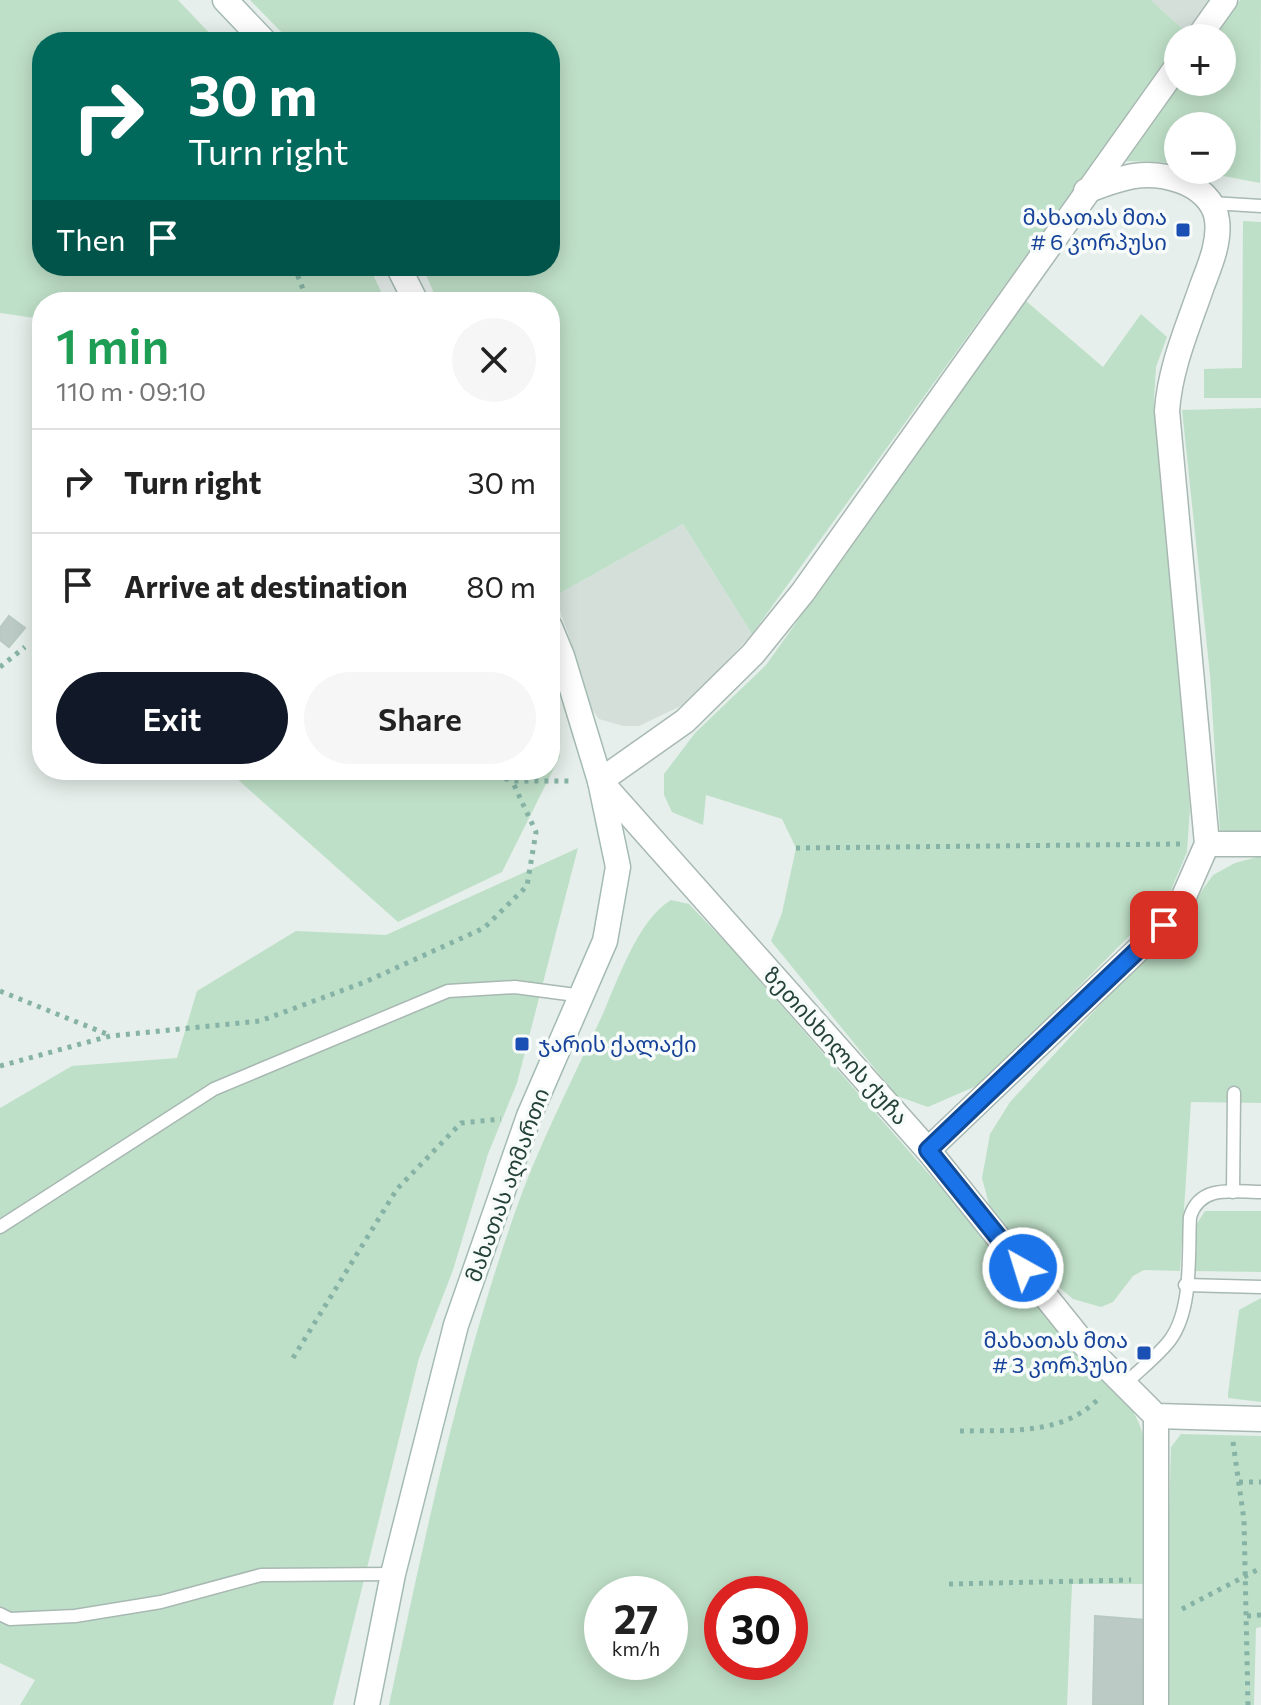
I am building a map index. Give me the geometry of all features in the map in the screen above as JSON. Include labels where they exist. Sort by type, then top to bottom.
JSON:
[{"type":"street","points":[[225,0],[255,32]]},
{"type":"street","points":[[1208,24],[1225,0]]},
{"type":"street","points":[[600,781],[685,721],[753,654],[803,592],[1164,84]]},
{"type":"street","points":[[928,1150],[1164,925],[1181,903],[1207,844],[1167,411],[1169,385],[1215,250],[1217,220],[1212,203],[1192,185],[1167,176],[1128,175],[1086,191]]},
{"type":"street","name":"მახათას აღმართი","points":[[367,1705],[393,1574],[456,1325],[529,1116],[605,941],[618,867],[600,781],[560,658]]},
{"type":"street","name":"ზეთისხილის ქუჩა","points":[[600,781],[928,1150],[1084,1344],[1156,1416]]},
{"type":"street","points":[[1207,844],[1261,844]]},
{"type":"street","points":[[1156,1705],[1156,1416],[1261,1419]]},
{"type":"lane","points":[[1212,203],[1261,206]]},
{"type":"lane","points":[[0,1227],[214,1089],[448,991],[515,987],[583,996]]},
{"type":"lane","points":[[1233,1192],[1234,1093]]},
{"type":"lane","points":[[1121,1380],[1170,1340],[1178,1325],[1194,1205],[1202,1197],[1217,1191],[1261,1192]]},
{"type":"lane","points":[[1185,1285],[1261,1287]]},
{"type":"lane","points":[[0,1614],[10,1619],[75,1616],[161,1602],[261,1575],[393,1574]]},
{"type":"path","points":[[0,667],[25,647]]},
{"type":"path","points":[[510,780],[600,781]]},
{"type":"path","points":[[0,1066],[110,1036],[260,1021],[365,982],[484,928],[527,886],[536,832],[513,781]]},
{"type":"path","points":[[796,848],[1207,844]]},
{"type":"path","points":[[0,991],[110,1036]]},
{"type":"path","points":[[293,1358],[397,1189],[461,1123],[529,1116]]},
{"type":"path","points":[[960,1431],[1042,1429],[1075,1417],[1121,1380]]},
{"type":"path","points":[[1227,1418],[1239,1482],[1247,1574],[1248,1705]]},
{"type":"path","points":[[1239,1482],[1261,1482]]},
{"type":"path","points":[[1156,1623],[1261,1568]]},
{"type":"path","points":[[949,1584],[1156,1580]]},
{"type":"path","points":[[1247,1616],[1261,1615]]},
{"type":"shaded area","points":[[1151,0],[1210,0],[1193,24],[1177,24]]},
{"type":"shaded area","points":[[683,524],[752,634],[689,702],[639,726],[623,726],[599,719],[583,697],[574,651],[560,610],[560,593]]},
{"type":"green space","points":[[0,0],[178,0],[208,32],[32,32],[32,276],[374,276],[381,292],[32,292],[32,318],[0,313]]},
{"type":"green space","points":[[250,0],[1151,0],[1177,24],[1164,24],[1164,65],[752,634],[683,524],[560,593],[560,292],[434,292],[426,276],[560,276],[560,32],[281,32]]},
{"type":"green space","points":[[1240,0],[1261,0],[1260,183],[1236,178],[1236,112],[1164,112],[1164,162],[1122,161],[1170,96],[1236,96],[1236,24],[1222,24]]},
{"type":"green space","points":[[1243,221],[1261,222],[1261,398],[1204,398],[1204,369],[1242,368]]},
{"type":"green space","points":[[1026,301],[1103,367],[1141,314],[1167,337],[1156,367],[1154,400],[1190,808],[1187,852],[1168,897],[983,1083],[928,1107],[897,1096],[771,941],[782,913],[796,848],[782,819],[706,795],[703,825],[672,812],[664,795],[664,774],[695,733],[766,665]]},
{"type":"green space","points":[[1261,408],[1261,831],[1220,833],[1210,675],[1182,410]]},
{"type":"green space","points":[[238,780],[548,780],[502,872],[398,922]]},
{"type":"green space","points":[[578,848],[517,1083],[488,1154],[453,1270],[419,1358],[333,1705],[20,1705],[35,1680],[0,1663],[0,1108],[72,1066],[177,1058],[197,991],[296,931],[386,935]]},
{"type":"green space","points":[[1261,856],[1261,1103],[1191,1102],[1180,1271],[1144,1270],[1133,1276],[1113,1302],[1101,1307],[1073,1299],[1053,1282],[990,1208],[982,1178],[990,1134],[1010,1102],[1187,911],[1213,875],[1235,863]]},
{"type":"green space","points":[[671,900],[689,904],[730,947],[1130,1406],[1143,1434],[1145,1451],[1143,1584],[1072,1584],[1067,1705],[389,1705],[429,1520],[493,1278],[543,1142],[629,953],[648,922]]},
{"type":"green space","points":[[1205,1211],[1261,1211],[1261,1272],[1194,1271],[1196,1225]]},
{"type":"green space","points":[[1261,1298],[1261,1402],[1228,1398],[1239,1310]]},
{"type":"green space","points":[[1181,1434],[1261,1436],[1261,1627],[1256,1628],[1254,1705],[1167,1705],[1171,1447]]},
{"type":"building","points":[[9,616],[25,628],[9,647],[0,640],[0,628]]},
{"type":"building","points":[[1095,1616],[1145,1620],[1143,1705],[1093,1705]]},
{"type":"place","name":"მახათას მთა # 6 კორპუსი","points":[[1183,230]]},
{"type":"place","name":"ჯარის ქალაქი","points":[[522,1044]]},
{"type":"place","name":"მახათას მთა # 3 კორპუსი","points":[[1144,1353]]},
{"type":"route","points":[[1023,1268],[928,1150],[1164,925]]}]
